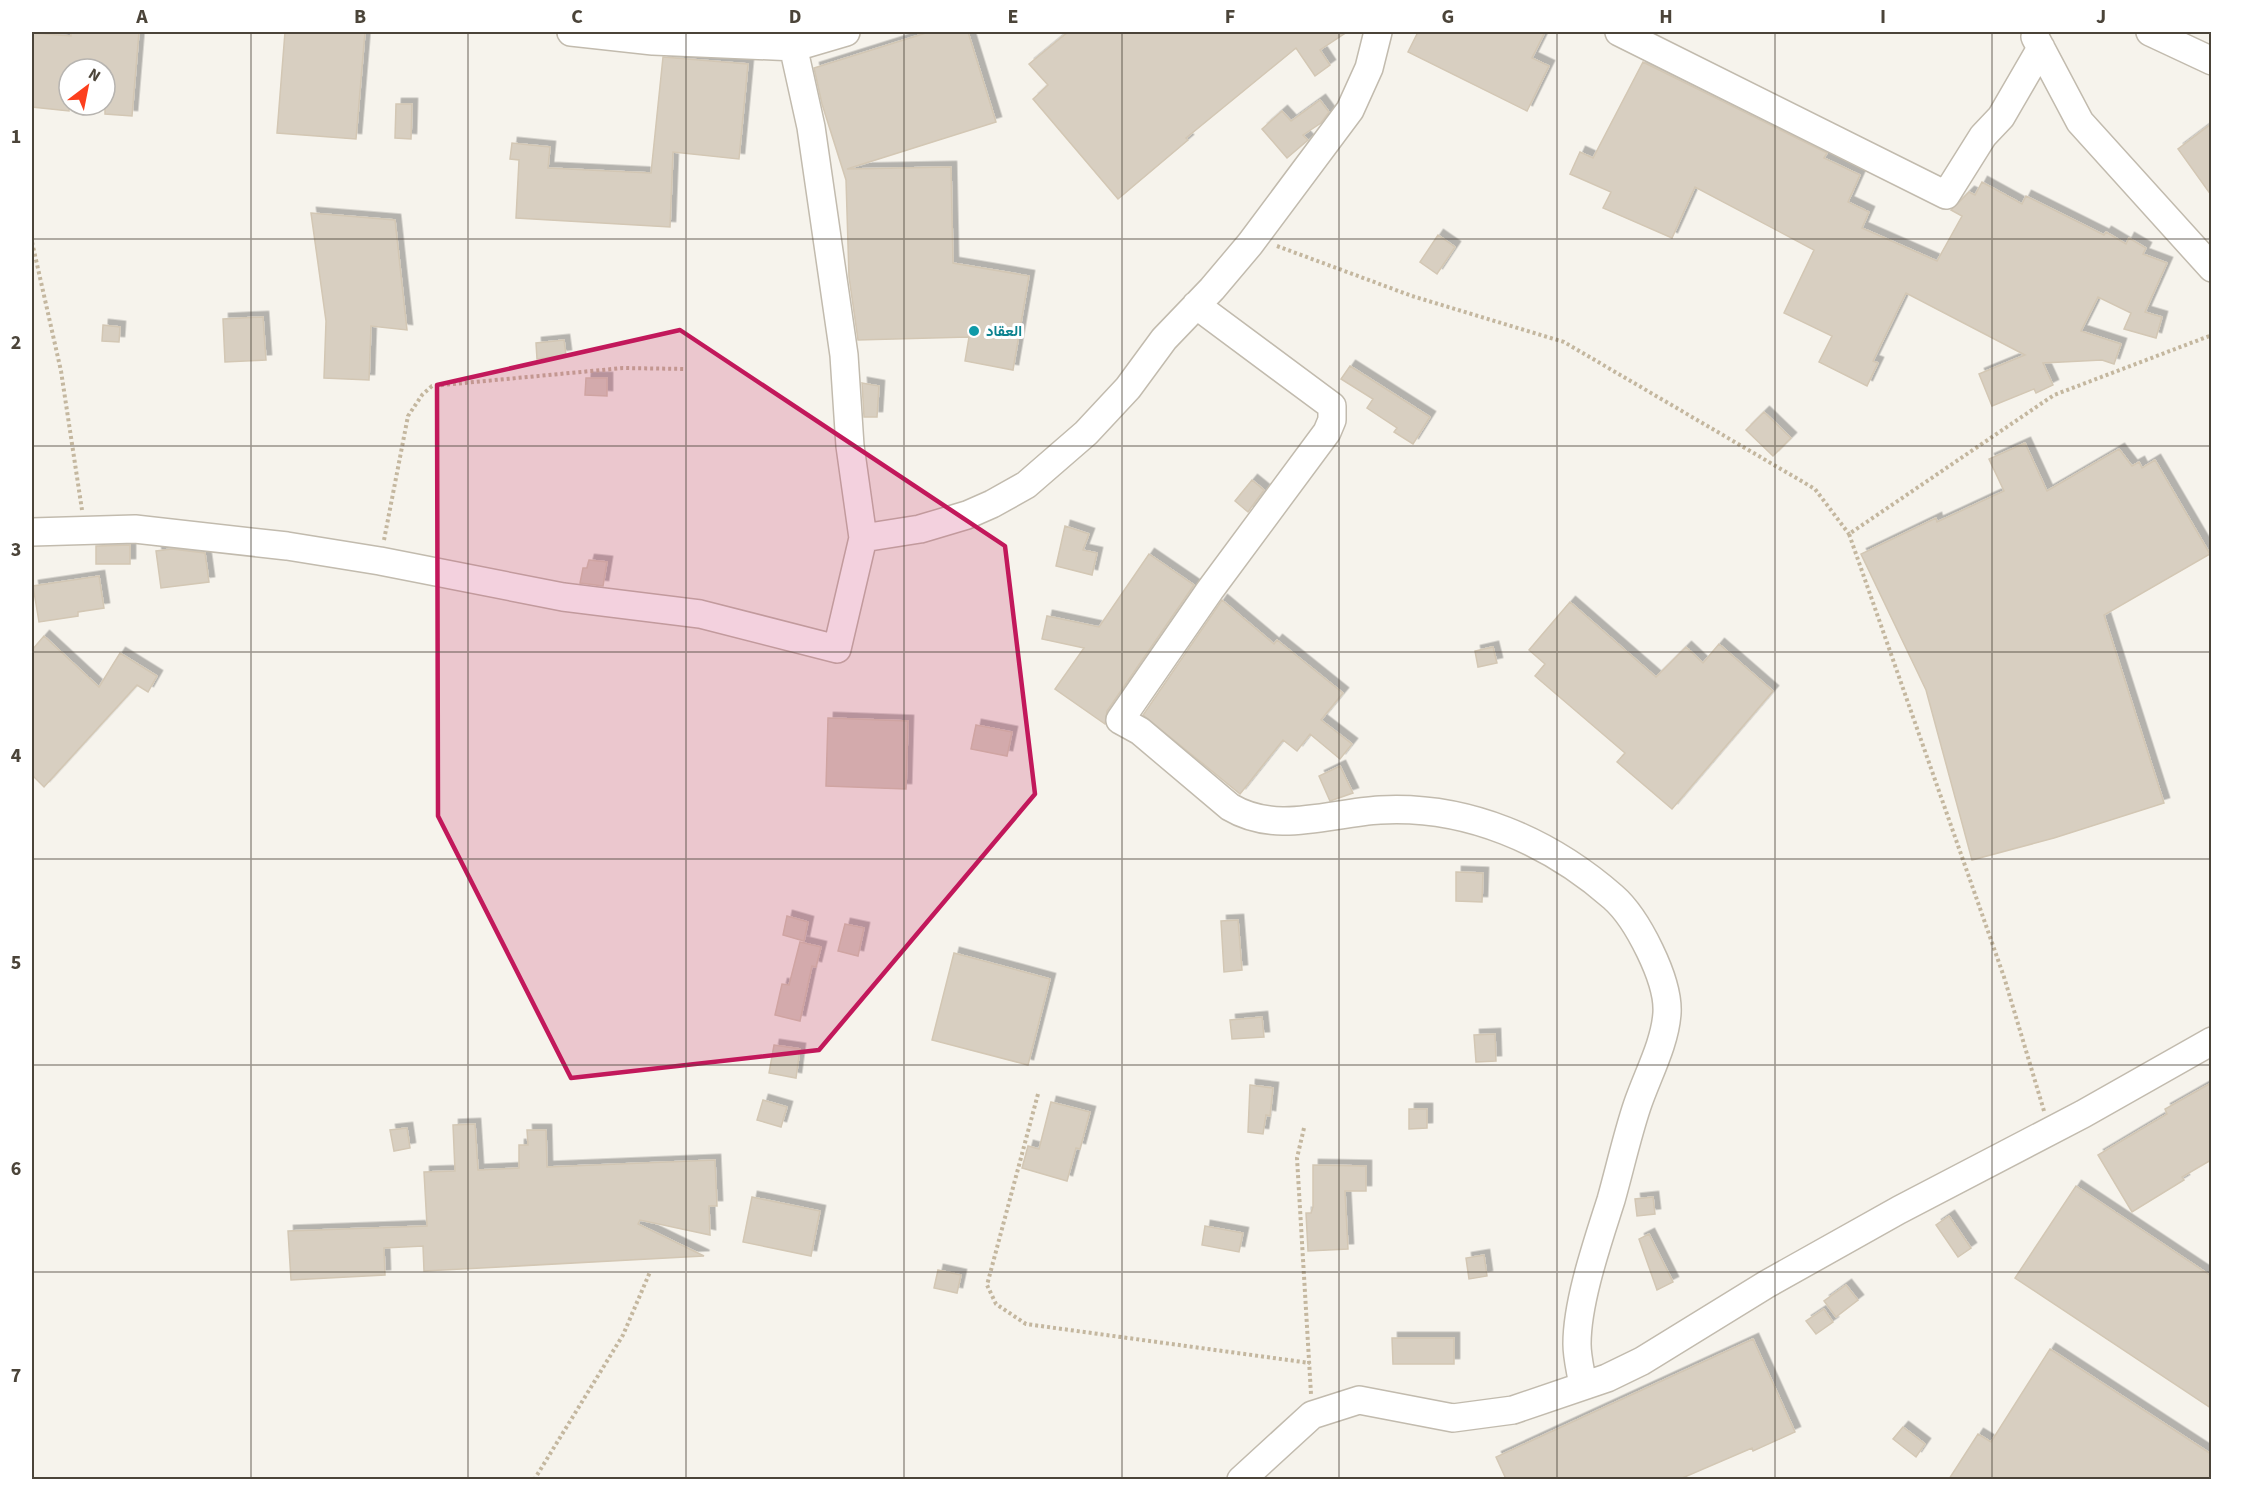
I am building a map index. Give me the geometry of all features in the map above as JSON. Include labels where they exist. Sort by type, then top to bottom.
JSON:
[{"type":"street","points":[[571,32],[653,41],[793,39],[846,32]]},
{"type":"street","points":[[863,538],[921,529],[967,515],[1026,485],[1086,433],[1128,388],[1164,339],[1254,237],[1350,110],[1369,68],[1378,32]]},
{"type":"street","points":[[1619,32],[1946,195],[1983,136],[2001,117],[2036,40]]},
{"type":"street","points":[[2150,32],[2211,61]]},
{"type":"street","points":[[32,532],[85,528],[135,529],[218,537],[380,561],[563,597],[700,614],[837,649],[863,538],[850,446],[844,355],[812,127],[793,39]]},
{"type":"street","points":[[2036,40],[2080,122],[2211,268]]},
{"type":"street","points":[[1196,305],[1332,406],[1332,420],[1327,432],[1210,590],[1120,720],[1140,731],[1230,807],[1247,817],[1267,822],[1380,810],[1439,811],[1479,820],[1534,843],[1584,871],[1617,900],[1635,925],[1655,964],[1667,996],[1667,1015],[1594,1254],[1577,1345],[1583,1386]]},
{"type":"street","points":[[1241,1479],[1312,1415],[1359,1400],[1454,1418],[1512,1410],[1583,1386],[1642,1361],[1778,1278],[2211,1041]]},
{"type":"path","points":[[1254,237],[1412,296],[1564,342],[1815,489],[1849,534],[2004,977],[2050,1131]]},
{"type":"path","points":[[32,242],[61,371],[85,528]]},
{"type":"path","points":[[1849,534],[2054,395],[2211,335]]},
{"type":"path","points":[[380,561],[408,416],[422,395],[432,386],[623,368],[686,369]]},
{"type":"path","points":[[1038,1094],[987,1285],[996,1304],[1026,1324],[1310,1363]]},
{"type":"path","points":[[1304,1128],[1297,1158],[1312,1415]]},
{"type":"path","points":[[534,1479],[623,1335],[650,1272]]},
{"type":"highlighted area","points":[[680,330],[1005,546],[1035,794],[819,1050],[571,1078],[438,816],[437,385]]},
{"type":"building","points":[[71,32],[139,32],[132,116],[117,115],[117,57],[57,57],[57,110],[32,107],[32,33],[71,36]]},
{"type":"building","points":[[285,32],[365,32],[356,139],[277,133]]},
{"type":"building","points":[[929,32],[968,32],[996,122],[847,169],[951,167],[953,263],[1029,276],[1013,370],[965,361],[969,337],[858,340],[849,277],[846,180],[822,104],[814,68]]},
{"type":"building","points":[[1068,32],[1347,32],[1320,50],[1330,65],[1315,76],[1296,48],[1186,138],[1188,140],[1118,199],[1033,99],[1048,85],[1029,64]]},
{"type":"building","points":[[1418,32],[1545,32],[1532,58],[1549,66],[1527,111],[1408,52]]},
{"type":"building","points":[[663,57],[748,64],[739,159],[673,152],[670,227],[516,218],[519,160],[510,159],[512,143],[550,147],[548,168],[651,173]]},
{"type":"building","points":[[1643,62],[1827,153],[1824,158],[1860,175],[1848,202],[1869,212],[1862,228],[1937,261],[1962,216],[1951,210],[1969,192],[1975,195],[1982,182],[2022,204],[2026,196],[2104,235],[2106,232],[2126,244],[2129,238],[2146,248],[2143,254],[2167,263],[2145,312],[2162,317],[2156,338],[2124,329],[2131,313],[2098,297],[2081,331],[2121,344],[2114,364],[2102,360],[2043,363],[2053,385],[2036,393],[2034,389],[1992,406],[1979,374],[2025,355],[1906,293],[1873,361],[1878,363],[1867,386],[1819,362],[1832,336],[1784,313],[1814,250],[1695,187],[1672,238],[1603,208],[1611,192],[1570,174],[1580,152],[1593,158]]},
{"type":"building","points":[[1320,100],[1329,112],[1321,123],[1303,135],[1308,140],[1287,158],[1262,129],[1282,111],[1291,121]]},
{"type":"building","points":[[396,104],[412,104],[411,139],[395,138]]},
{"type":"building","points":[[2211,124],[2211,195],[2178,149]]},
{"type":"building","points":[[311,213],[395,220],[407,330],[371,326],[369,380],[324,378],[326,321]]},
{"type":"building","points":[[1438,235],[1455,247],[1437,274],[1420,262]]},
{"type":"building","points":[[263,317],[266,360],[225,362],[223,319]]},
{"type":"building","points":[[103,325],[120,327],[119,342],[102,341]]},
{"type":"building","points":[[564,340],[566,355],[537,359],[536,343]]},
{"type":"building","points":[[1350,366],[1430,417],[1413,444],[1394,432],[1397,428],[1367,408],[1373,399],[1341,379]]},
{"type":"building","points":[[586,378],[607,378],[607,396],[585,395]]},
{"type":"building","points":[[862,383],[879,386],[877,417],[864,417]]},
{"type":"building","points":[[1764,412],[1791,438],[1773,456],[1746,430]]},
{"type":"building","points":[[2025,443],[2047,491],[2119,449],[2132,466],[2139,462],[2142,468],[2155,460],[2210,554],[2104,615],[2164,803],[2054,838],[1972,860],[1926,690],[1861,554],[1936,518],[1937,522],[2004,491],[1989,459]]},
{"type":"building","points":[[1252,480],[1264,490],[1248,512],[1235,501]]},
{"type":"building","points":[[1065,526],[1089,534],[1083,550],[1097,553],[1092,575],[1056,566]]},
{"type":"building","points":[[130,545],[130,564],[96,564],[96,546]]},
{"type":"building","points":[[172,549],[205,553],[209,582],[161,588],[156,551]]},
{"type":"building","points":[[1149,554],[1194,585],[1107,711],[1105,724],[1055,689],[1084,648],[1042,639],[1047,616],[1099,627]]},
{"type":"building","points":[[589,560],[607,562],[603,586],[580,583],[583,568],[587,568]]},
{"type":"building","points":[[99,576],[104,608],[78,612],[78,616],[39,622],[33,586]]},
{"type":"building","points":[[1222,600],[1274,644],[1277,640],[1343,693],[1321,720],[1352,744],[1340,759],[1310,734],[1297,751],[1283,740],[1240,794],[1143,715]]},
{"type":"building","points":[[1570,602],[1656,677],[1686,647],[1703,663],[1719,644],[1773,691],[1672,809],[1617,762],[1625,753],[1535,676],[1545,664],[1529,650]]},
{"type":"building","points":[[44,636],[99,687],[120,653],[157,676],[148,692],[137,685],[44,787],[32,775],[32,650]]},
{"type":"building","points":[[1493,647],[1497,663],[1478,667],[1475,651]]},
{"type":"building","points":[[828,718],[908,721],[906,789],[826,786]]},
{"type":"building","points":[[976,725],[1012,732],[1007,756],[971,749]]},
{"type":"building","points":[[1340,766],[1353,793],[1330,801],[1319,776]]},
{"type":"building","points":[[1456,872],[1483,873],[1482,902],[1456,901]]},
{"type":"building","points":[[787,916],[808,922],[804,941],[783,935]]},
{"type":"building","points":[[1238,920],[1242,970],[1224,972],[1221,921]]},
{"type":"building","points":[[845,924],[864,928],[858,956],[838,951]]},
{"type":"building","points":[[800,942],[821,947],[816,967],[812,966],[800,1021],[775,1015],[782,984],[789,985]]},
{"type":"building","points":[[954,953],[1050,979],[1028,1065],[932,1040]]},
{"type":"building","points":[[1262,1017],[1264,1037],[1232,1039],[1230,1020]]},
{"type":"building","points":[[1495,1034],[1496,1061],[1476,1062],[1474,1035]]},
{"type":"building","points":[[774,1045],[800,1049],[796,1078],[769,1073]]},
{"type":"building","points":[[2211,1083],[2211,1160],[2182,1177],[2184,1180],[2132,1212],[2098,1155],[2167,1114],[2165,1109]]},
{"type":"building","points":[[1250,1085],[1273,1088],[1270,1116],[1266,1115],[1263,1134],[1248,1132]]},
{"type":"building","points":[[763,1100],[787,1107],[781,1127],[757,1120]]},
{"type":"building","points":[[1051,1102],[1090,1112],[1080,1149],[1076,1148],[1067,1181],[1022,1168],[1028,1146],[1039,1149]]},
{"type":"building","points":[[1409,1109],[1427,1109],[1427,1128],[1409,1129]]},
{"type":"building","points":[[475,1124],[478,1170],[519,1168],[519,1145],[528,1145],[527,1130],[546,1130],[547,1167],[715,1160],[717,1206],[709,1206],[710,1235],[640,1220],[638,1224],[704,1256],[424,1271],[423,1246],[384,1248],[385,1275],[291,1280],[288,1231],[427,1226],[424,1172],[455,1171],[453,1125]]},
{"type":"building","points":[[407,1128],[410,1148],[394,1151],[390,1130]]},
{"type":"building","points":[[1313,1165],[1366,1166],[1366,1191],[1345,1191],[1348,1249],[1308,1251],[1306,1213],[1311,1213],[1313,1207]]},
{"type":"building","points":[[2076,1186],[2211,1276],[2211,1408],[2015,1278]]},
{"type":"building","points":[[752,1197],[820,1211],[811,1256],[743,1242]]},
{"type":"building","points":[[1653,1197],[1655,1214],[1637,1216],[1635,1199]]},
{"type":"building","points":[[1949,1216],[1971,1248],[1958,1257],[1936,1225]]},
{"type":"building","points":[[1205,1226],[1243,1233],[1239,1252],[1202,1245]]},
{"type":"building","points":[[1649,1234],[1673,1282],[1657,1290],[1639,1239]]},
{"type":"building","points":[[1484,1255],[1487,1276],[1469,1279],[1466,1258]]},
{"type":"building","points":[[938,1270],[961,1275],[957,1293],[934,1288]]},
{"type":"building","points":[[1846,1285],[1858,1300],[1836,1317],[1824,1301]]},
{"type":"building","points":[[1824,1309],[1833,1322],[1816,1334],[1806,1321]]},
{"type":"building","points":[[1392,1338],[1454,1338],[1454,1364],[1393,1364]]},
{"type":"building","points":[[1753,1339],[1795,1432],[1680,1479],[1506,1479],[1496,1457]]},
{"type":"building","points":[[2050,1349],[2211,1454],[2211,1479],[1949,1479],[1978,1434],[1991,1442]]},
{"type":"building","points":[[1903,1427],[1925,1444],[1916,1457],[1893,1439]]},
{"type":"place","name":"العقاد","points":[[974,331]]}]
